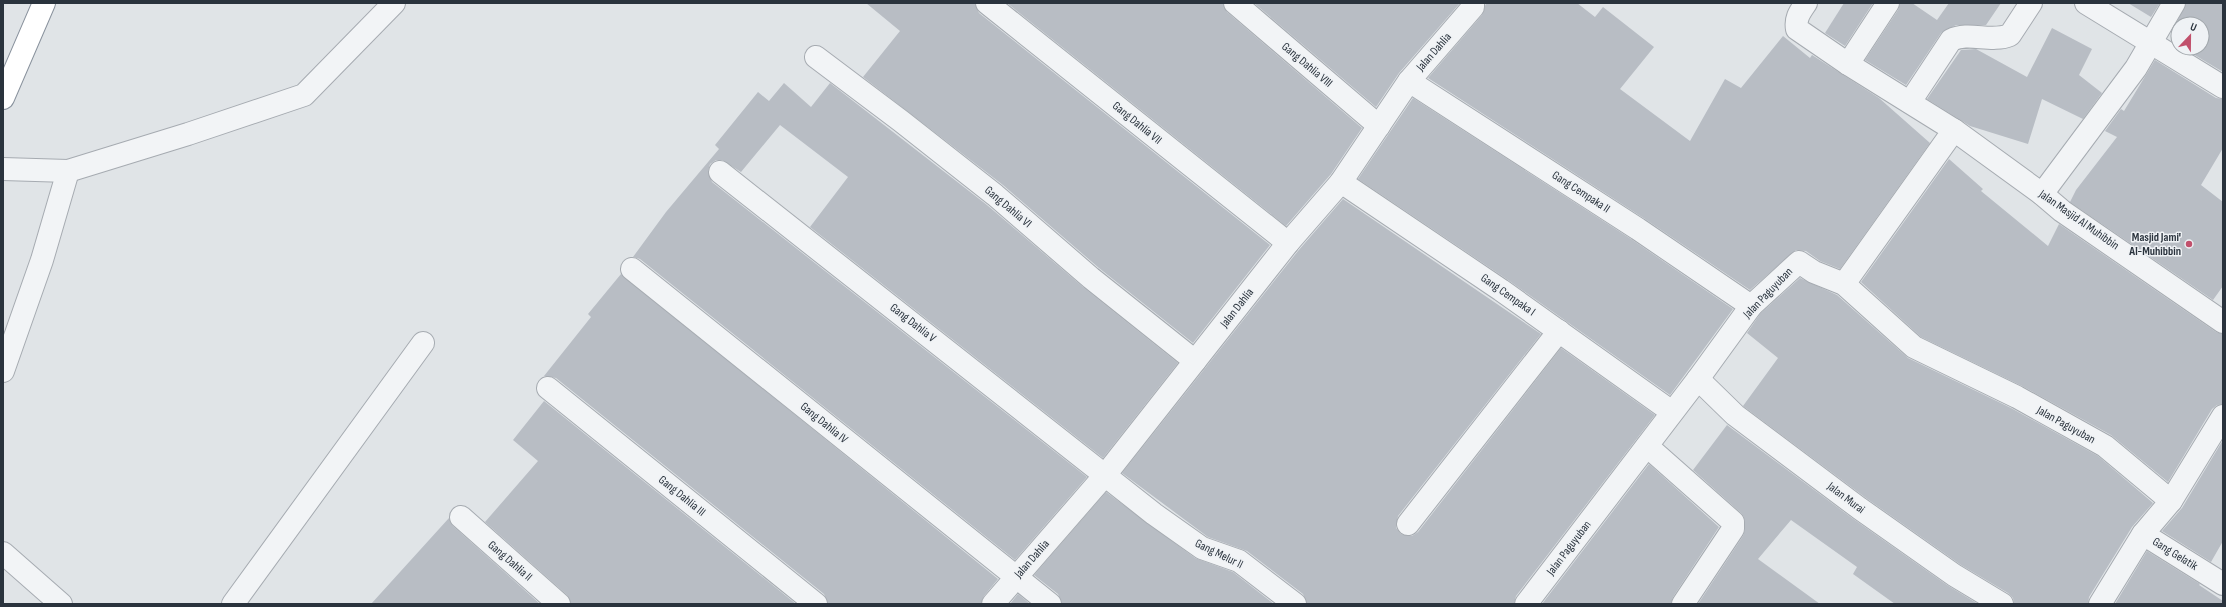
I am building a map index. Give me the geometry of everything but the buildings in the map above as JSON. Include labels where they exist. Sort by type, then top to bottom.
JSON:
[{"type":"highway","points":[[3,98],[44,3]]},
{"type":"street","points":[[3,169],[68,171],[188,134],[304,95],[394,3]]},
{"type":"street","name":"Gang Dahlia VII","points":[[987,3],[1288,243]]},
{"type":"street","name":"Gang Dahlia VIII","points":[[1235,3],[1379,126]]},
{"type":"street","name":"Jalan Masjid Al Muhibbin","points":[[1806,3],[1798,14],[1796,22],[1797,29],[1848,64],[1954,130],[2042,194],[2062,211],[2223,322]]},
{"type":"street","points":[[1848,64],[1888,3]]},
{"type":"street","points":[[1910,102],[1951,40],[1958,36],[1986,38],[2010,35],[2031,3]]},
{"type":"street","points":[[2086,3],[2152,42],[2223,87]]},
{"type":"street","points":[[2042,194],[2136,68],[2174,3]]},
{"type":"street","name":"Jalan Dahlia","points":[[993,604],[1106,474],[1288,243],[1341,182],[1409,81],[1473,5]]},
{"type":"street","name":"Gang Dahlia VI","points":[[816,58],[902,121],[995,195],[1091,278],[1195,361]]},
{"type":"street","name":"Gang Cempaka II","points":[[1409,81],[1638,229],[1751,306]]},
{"type":"street","points":[[1844,284],[1954,130]]},
{"type":"street","points":[[3,370],[42,260],[68,171]]},
{"type":"street","name":"Gang Dahlia V","points":[[720,172],[1106,474]]},
{"type":"street","name":"Gang Cempaka I","points":[[1341,182],[1559,331],[1672,412]]},
{"type":"street","name":"Jalan Paguyuban","points":[[1526,604],[1698,379],[1751,306],[1799,262],[1814,272],[1844,284],[1914,347],[2017,397],[2105,446],[2171,501]]},
{"type":"street","name":"Gang Dahlia IV","points":[[632,269],[1017,576],[1050,604]]},
{"type":"street","points":[[1408,524],[1559,331]]},
{"type":"street","points":[[233,604],[423,343]]},
{"type":"street","name":"Jalan Murai","points":[[1698,379],[1735,415],[1859,508],[1954,575],[2002,604]]},
{"type":"street","name":"Gang Dahlia III","points":[[548,388],[816,604]]},
{"type":"street","name":"Gang Gelatik","points":[[2223,416],[2171,501],[2143,534],[2223,584]]},
{"type":"street","points":[[1647,446],[1733,522],[1732,529],[1683,604]]},
{"type":"street","name":"Gang Melur II","points":[[1106,474],[1154,514],[1202,548],[1239,561],[1295,604]]},
{"type":"street","name":"Gang Dahlia II","points":[[461,517],[559,604]]},
{"type":"street","points":[[2100,604],[2143,534]]},
{"type":"street","points":[[3,553],[61,604]]},
{"type":"place","name":"Masjid Jami' Al-Muhibbin","points":[[2189,244]]}]
